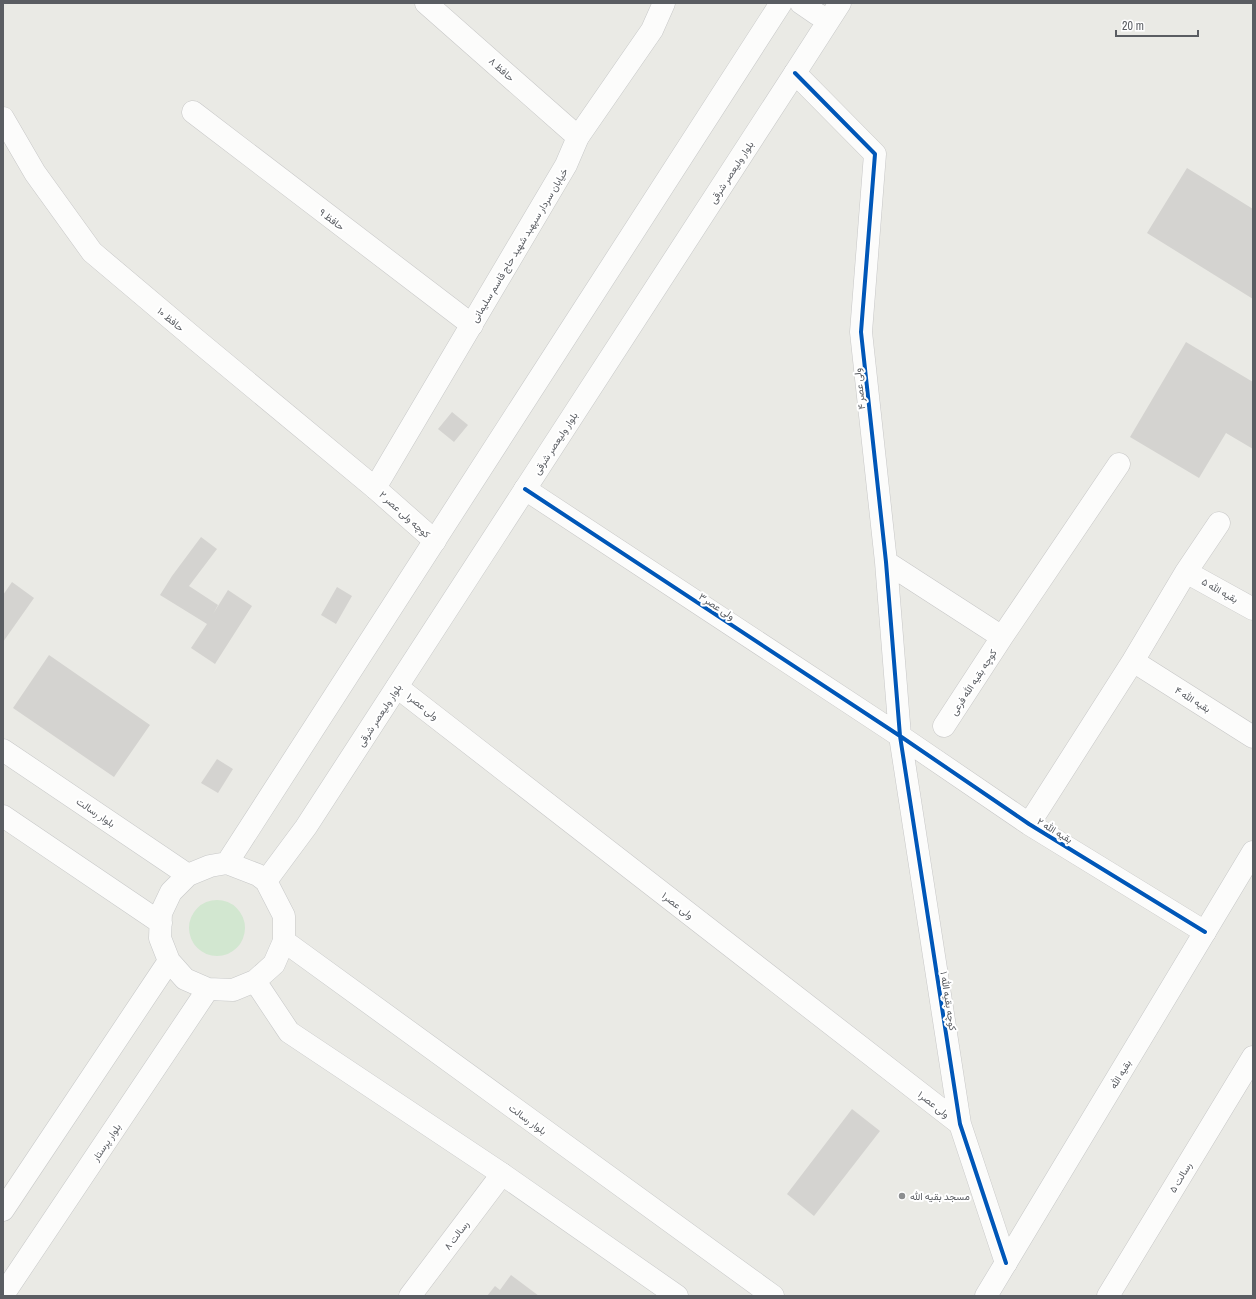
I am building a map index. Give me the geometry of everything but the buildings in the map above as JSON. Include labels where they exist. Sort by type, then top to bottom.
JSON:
[{"type":"street","name":"حافظ ۸","points":[[426,3],[578,136]]},
{"type":"street","name":"خیابان سردار سپهبد شهید حاج قاسم سلیمانی","points":[[375,488],[566,166],[578,136],[652,30],[664,3]]},
{"type":"street","points":[[227,863],[781,3]]},
{"type":"street","points":[[801,3],[817,14],[834,12]]},
{"type":"street","name":"بلوار ولیعصر شرقی","points":[[266,881],[306,827],[834,12]]},
{"type":"street","name":"ولی عصر ۴","points":[[795,73],[875,154],[861,332],[886,562],[900,736]]},
{"type":"street","name":"حافظ ۹","points":[[193,112],[472,325]]},
{"type":"street","name":"حافظ ۱۰","points":[[3,118],[35,172],[92,252],[375,488]]},
{"type":"street","name":"کوچه بقیه الله فرعی","points":[[944,726],[1002,637],[1119,464]]},
{"type":"street","name":"کوچه ولی عصر ۲","points":[[375,488],[434,541]]},
{"type":"street","name":"ولی عصر۳","points":[[525,489],[900,736]]},
{"type":"street","points":[[1029,824],[1132,661],[1186,572],[1219,523]]},
{"type":"street","points":[[886,562],[1002,637]]},
{"type":"street","name":"بقیه الله ۵","points":[[1186,572],[1253,609]]},
{"type":"street","name":"بقیه الله ۴","points":[[1132,661],[1253,737]]},
{"type":"street","name":"ولی عصر۱","points":[[397,686],[960,1124]]},
{"type":"street","name":"بقیه الله ۲","points":[[900,736],[1029,824],[1205,932]]},
{"type":"street","name":"کوچه بقیه الله ۱","points":[[900,736],[960,1124],[1006,1263]]},
{"type":"street","name":"بلوار رسالت","points":[[3,750],[188,875]]},
{"type":"street","points":[[3,816],[161,923]]},
{"type":"street","name":"بقیه الله","points":[[986,1296],[1253,852]]},
{"type":"street","points":[[227,863],[258,875],[266,881],[284,916],[284,941],[274,964],[255,981],[232,990],[208,989],[185,979],[169,961],[160,938],[161,914],[171,892],[188,875],[210,866],[227,863]]},
{"type":"street","name":"بلوار رسالت","points":[[284,941],[773,1296]]},
{"type":"street","points":[[3,1210],[169,961]]},
{"type":"street","points":[[255,981],[289,1032],[502,1174],[677,1296]]},
{"type":"street","name":"بلوار پرستار","points":[[3,1295],[208,989]]},
{"type":"street","name":"رسالت ۵","points":[[1108,1296],[1253,1057]]},
{"type":"street","name":"رسالت ۸","points":[[410,1296],[502,1174]]},
{"type":"green space","points":[[217,900],[228,902],[237,908],[243,917],[245,928],[243,939],[237,948],[228,954],[217,956],[206,954],[197,948],[191,939],[189,928],[191,917],[197,908],[206,902]]},
{"type":"cycle path","points":[[795,73],[875,154],[861,332],[886,562],[900,736],[960,1124],[1006,1263]]},
{"type":"cycle path","points":[[525,489],[900,736],[1029,824],[1205,932]]},
{"type":"place","name":"مسجد بقیه الله","points":[[902,1196]]}]
